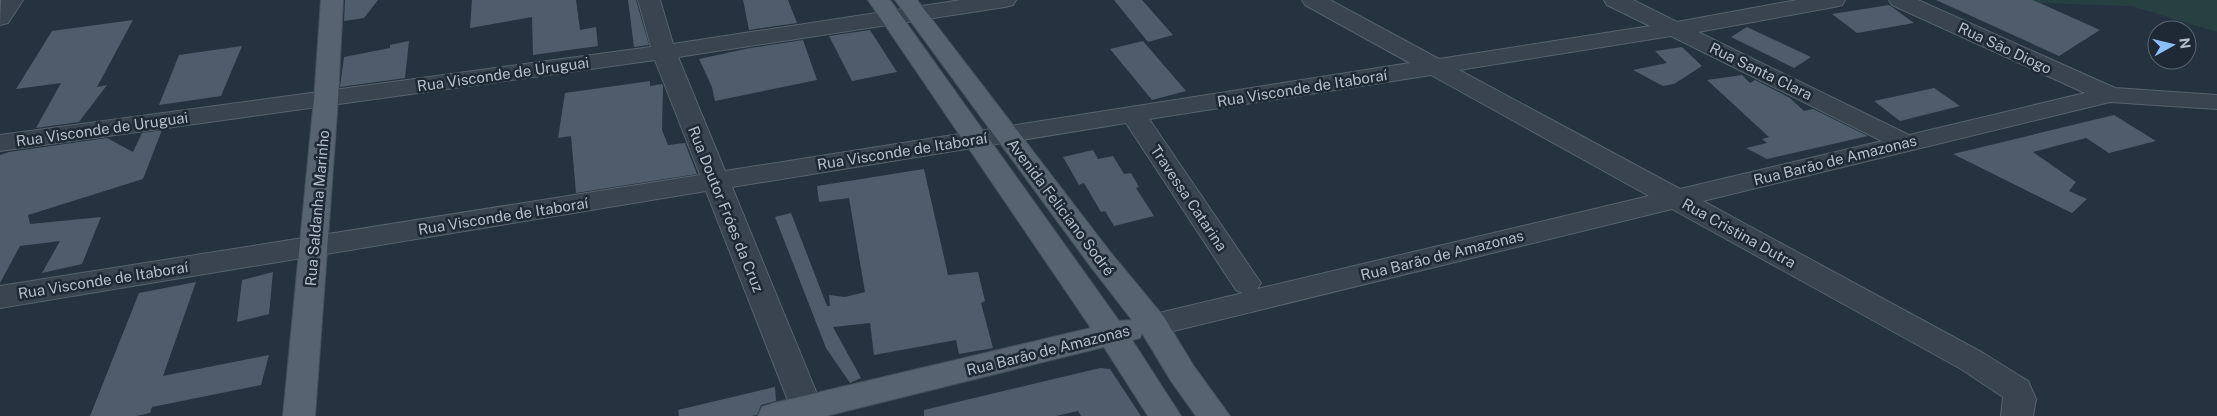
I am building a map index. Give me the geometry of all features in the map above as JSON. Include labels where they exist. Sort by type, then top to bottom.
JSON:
[{"type":"main road","name":"Rua Saldanha Marinho","points":[[299,416],[326,99],[332,0]]},
{"type":"main road","name":"Avenida Feliciano Sodré","points":[[898,7],[1006,135],[1153,325],[1182,373],[1214,416]]},
{"type":"main road","name":"Avenida Feliciano Sodré","points":[[898,7],[974,139],[1112,334],[1165,416]]},
{"type":"main road","name":"Rua Barão de Amazonas","points":[[774,416],[808,412],[1153,325]]},
{"type":"street","points":[[0,18],[12,0]]},
{"type":"street","name":"Rua Doutor Fróes da Cruz","points":[[649,0],[664,52],[808,412]]},
{"type":"street","name":"Rua Visconde de Uruguai","points":[[0,143],[664,52],[898,7],[1005,0]]},
{"type":"street","name":"Rua Cristina Dutra","points":[[1313,0],[1972,361],[2017,390],[2020,399],[2017,416]]},
{"type":"street","name":"Rua Santa Clara","points":[[1615,0],[1906,143]]},
{"type":"street","name":"Rua Visconde de Itaboraí","points":[[0,297],[974,139],[1675,29],[1834,0]]},
{"type":"street","name":"Rua São Diogo","points":[[1900,0],[2110,95]]},
{"type":"street","points":[[2110,95],[2217,102]]},
{"type":"street","name":"Rua Barão de Amazonas","points":[[1153,325],[2110,95]]},
{"type":"street","name":"Travessa Catarina","points":[[1133,114],[1246,283]]},
{"type":"green space","points":[[2033,0],[2217,0],[2217,32],[2197,26],[2197,20],[2177,20],[2131,6],[2039,3]]},
{"type":"building","points":[[345,0],[378,0],[364,18],[344,21]]},
{"type":"building","points":[[472,0],[576,0],[580,30],[596,27],[598,46],[533,55],[532,17],[470,28]]},
{"type":"building","points":[[628,0],[636,0],[649,45],[634,47]]},
{"type":"building","points":[[743,0],[788,0],[797,23],[749,30]]},
{"type":"building","points":[[1114,0],[1142,0],[1173,35],[1148,42]]},
{"type":"building","points":[[1936,0],[2033,0],[2100,30],[2059,56]]},
{"type":"building","points":[[1889,5],[1914,23],[1857,33],[1832,14]]},
{"type":"building","points":[[133,20],[97,87],[107,85],[79,122],[36,128],[61,83],[16,89],[52,31]]},
{"type":"building","points":[[1747,27],[1811,57],[1794,68],[1731,37]]},
{"type":"building","points":[[870,30],[897,72],[852,81],[829,36]]},
{"type":"building","points":[[803,40],[817,80],[715,101],[712,87],[699,59],[750,48]]},
{"type":"building","points":[[409,41],[405,78],[340,87],[344,57],[390,48],[390,45]]},
{"type":"building","points":[[1143,41],[1186,91],[1152,100],[1110,49]]},
{"type":"building","points":[[242,46],[221,96],[159,105],[179,55]]},
{"type":"building","points":[[1682,47],[1702,66],[1674,84],[1663,86],[1633,70],[1667,63],[1655,51]]},
{"type":"building","points":[[1742,75],[1750,83],[1755,80],[1790,98],[1804,111],[1813,109],[1868,136],[1767,159],[1746,148],[1767,143],[1762,139],[1769,137],[1707,80]]},
{"type":"building","points":[[650,81],[650,86],[662,84],[663,86],[662,130],[668,145],[685,143],[697,174],[576,193],[571,136],[558,138],[565,93]]},
{"type":"building","points":[[1934,88],[1960,106],[1900,121],[1874,101]]},
{"type":"building","points":[[2114,115],[2156,141],[2109,153],[2086,138],[2033,152],[2076,182],[2069,191],[2087,199],[2072,213],[1953,154]]},
{"type":"building","points":[[162,130],[143,179],[28,215],[30,224],[101,217],[82,264],[42,273],[60,241],[20,246],[0,283],[0,155],[9,152],[107,138],[133,152],[142,133]]},
{"type":"building","points":[[1093,150],[1098,159],[1113,156],[1124,174],[1131,173],[1139,187],[1136,188],[1154,216],[1114,226],[1105,211],[1101,212],[1084,183],[1079,185],[1063,157]]},
{"type":"building","points":[[924,169],[948,275],[978,272],[985,301],[981,303],[993,348],[959,354],[956,340],[874,355],[870,323],[833,327],[861,378],[850,383],[826,348],[775,217],[791,213],[827,306],[830,306],[829,295],[845,297],[865,292],[849,198],[819,202],[817,186]]},
{"type":"building","points":[[273,272],[269,314],[237,322],[242,280]]},
{"type":"building","points":[[196,282],[163,376],[269,355],[261,385],[152,407],[150,413],[136,416],[90,416],[139,293]]},
{"type":"building","points":[[1100,368],[1110,369],[1141,416],[1081,416],[1078,411],[1056,416],[924,416],[924,410]]},
{"type":"building","points":[[775,387],[776,401],[761,405],[757,415],[679,416],[678,410]]}]
